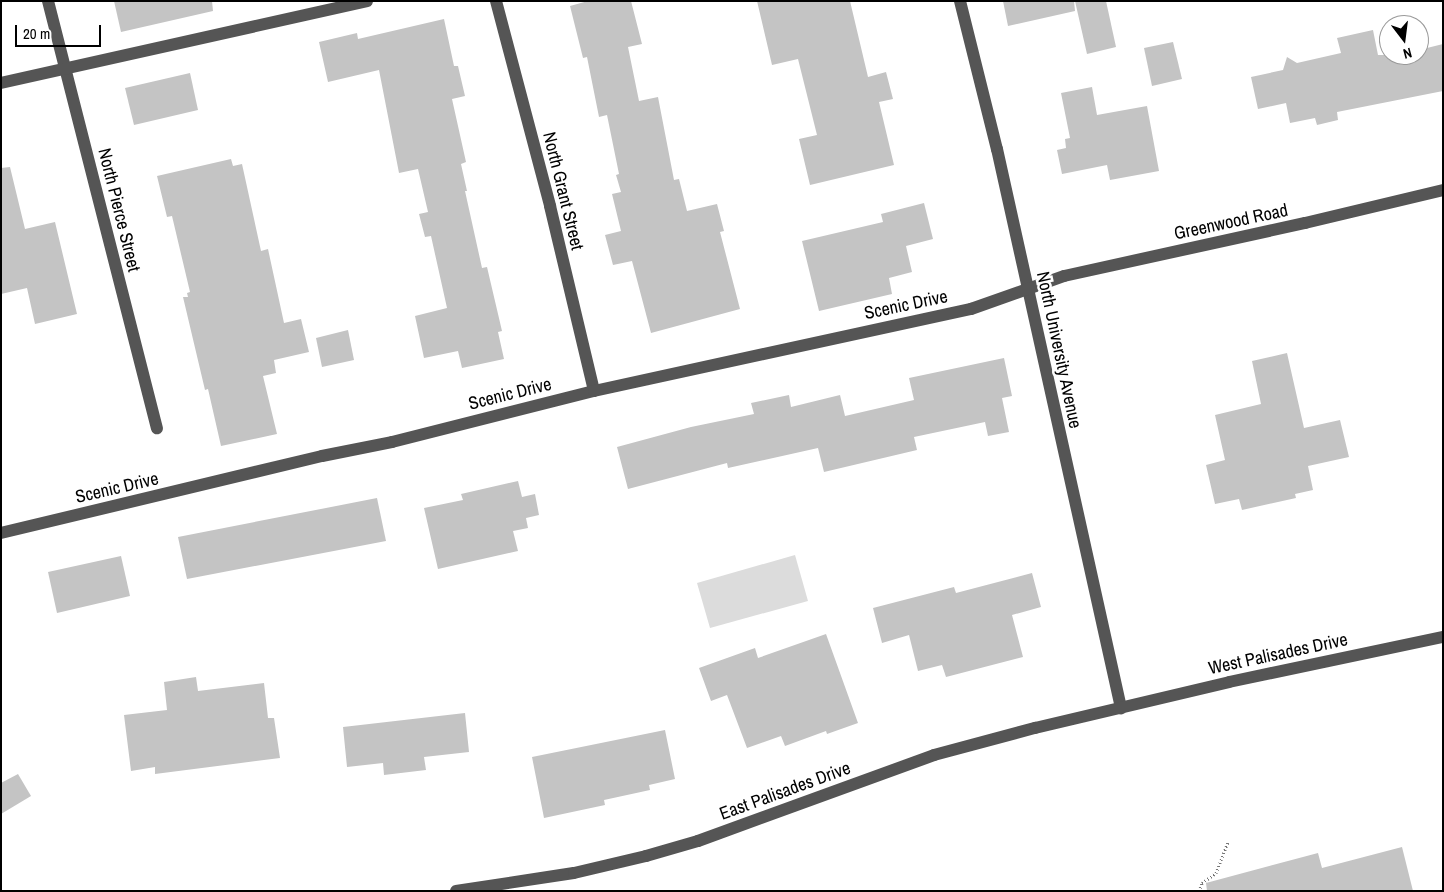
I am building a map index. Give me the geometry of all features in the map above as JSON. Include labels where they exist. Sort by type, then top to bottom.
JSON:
[{"type":"street","name":"North Pierce Street","points":[[48,1],[157,428]]},
{"type":"street","points":[[1,83],[367,1]]},
{"type":"street","name":"North Grant Street","points":[[496,1],[550,206],[594,390]]},
{"type":"street","name":"North University Avenue","points":[[960,1],[997,149],[1121,708]]},
{"type":"street","name":"Greenwood Road","points":[[1028,289],[1064,276],[1305,223],[1443,190]]},
{"type":"street","name":"Scenic Drive","points":[[1,533],[322,456],[392,442],[594,390],[971,309],[1028,289]]},
{"type":"street","name":"West Palisades Drive","points":[[1121,708],[1443,637]]},
{"type":"street","name":"East Palisades Drive","points":[[456,891],[574,873],[655,853],[698,841],[934,755],[1121,708]]},
{"type":"path","points":[[1199,891],[1202,884],[1216,873],[1228,842]]},
{"type":"shaded area","points":[[795,555],[808,601],[710,628],[697,583]]},
{"type":"building","points":[[114,1],[212,1],[213,11],[121,32]]},
{"type":"building","points":[[588,1],[631,1],[642,44],[628,47],[639,101],[658,97],[674,180],[679,179],[687,211],[717,204],[724,231],[720,232],[740,309],[651,333],[632,261],[613,265],[605,235],[621,231],[612,194],[621,192],[616,175],[619,174],[607,115],[599,117],[587,57],[583,58],[570,6]]},
{"type":"building","points":[[757,1],[850,1],[868,77],[886,72],[893,99],[879,102],[894,165],[810,185],[799,139],[817,135],[798,59],[772,65]]},
{"type":"building","points":[[1003,1],[1074,1],[1075,11],[1008,26]]},
{"type":"building","points":[[1075,1],[1106,1],[1116,47],[1087,54]]},
{"type":"building","points":[[444,19],[454,66],[458,66],[465,96],[452,99],[466,162],[461,164],[467,191],[465,191],[482,268],[487,267],[502,331],[498,332],[504,359],[462,368],[458,351],[424,358],[415,316],[447,308],[431,236],[425,237],[419,214],[428,212],[418,169],[399,173],[379,70],[328,82],[319,42],[357,33],[358,39]]},
{"type":"building","points":[[1373,30],[1379,55],[1379,65],[1429,65],[1429,48],[1443,44],[1443,91],[1337,112],[1338,120],[1317,125],[1315,118],[1290,123],[1286,103],[1258,109],[1251,77],[1283,70],[1287,57],[1297,63],[1341,53],[1337,38]]},
{"type":"building","points":[[1173,42],[1182,79],[1152,86],[1144,48]]},
{"type":"building","points":[[190,73],[198,110],[134,125],[125,88]]},
{"type":"building","points":[[1092,87],[1097,115],[1147,106],[1159,171],[1110,180],[1107,165],[1062,174],[1057,150],[1066,148],[1065,139],[1070,138],[1061,93]]},
{"type":"building","points":[[231,159],[233,166],[242,164],[261,251],[268,249],[284,323],[301,319],[309,352],[274,360],[276,373],[263,376],[277,434],[221,446],[208,389],[205,390],[183,297],[188,297],[187,293],[190,292],[172,216],[167,217],[157,176]]},
{"type":"building","points":[[10,167],[25,229],[55,222],[77,314],[35,324],[27,288],[1,294],[1,168]]},
{"type":"building","points":[[924,203],[933,239],[906,246],[912,272],[889,278],[892,294],[819,311],[802,241],[883,222],[881,214]]},
{"type":"building","points":[[348,330],[354,360],[322,367],[316,338]]},
{"type":"building","points":[[1287,353],[1304,428],[1340,420],[1349,457],[1308,466],[1313,490],[1295,494],[1296,498],[1242,510],[1239,499],[1215,504],[1206,465],[1225,460],[1215,415],[1261,404],[1252,361]]},
{"type":"building","points":[[1004,358],[1012,396],[1002,398],[1009,432],[988,436],[985,422],[914,437],[917,450],[824,472],[818,448],[728,468],[727,463],[628,489],[617,447],[691,427],[754,414],[751,403],[789,395],[791,407],[840,395],[845,416],[914,400],[909,378]]},
{"type":"building","points":[[518,481],[522,497],[535,494],[539,515],[526,518],[528,528],[513,531],[518,551],[438,569],[424,508],[463,500],[461,494]]},
{"type":"building","points":[[377,498],[386,541],[187,579],[178,537]]},
{"type":"building","points":[[121,556],[130,596],[57,613],[48,572]]},
{"type":"building","points":[[1032,573],[1041,607],[1012,615],[1023,657],[946,677],[942,665],[918,671],[909,635],[882,643],[873,608],[954,587],[956,593]]},
{"type":"building","points":[[826,634],[858,723],[827,734],[826,731],[785,746],[781,736],[747,748],[727,695],[711,701],[699,668],[755,648],[758,658]]},
{"type":"building","points":[[196,677],[198,691],[264,683],[268,718],[274,718],[280,758],[155,774],[155,767],[131,771],[124,715],[167,710],[164,682]]},
{"type":"building","points":[[465,713],[469,752],[424,757],[426,770],[384,775],[383,763],[347,767],[343,727]]},
{"type":"building","points":[[665,730],[675,779],[649,785],[650,790],[604,800],[605,805],[544,818],[532,757]]},
{"type":"building","points":[[18,774],[31,796],[1,814],[1,783]]},
{"type":"building","points":[[1402,847],[1413,891],[1207,891],[1206,883],[1318,853],[1322,868]]}]
